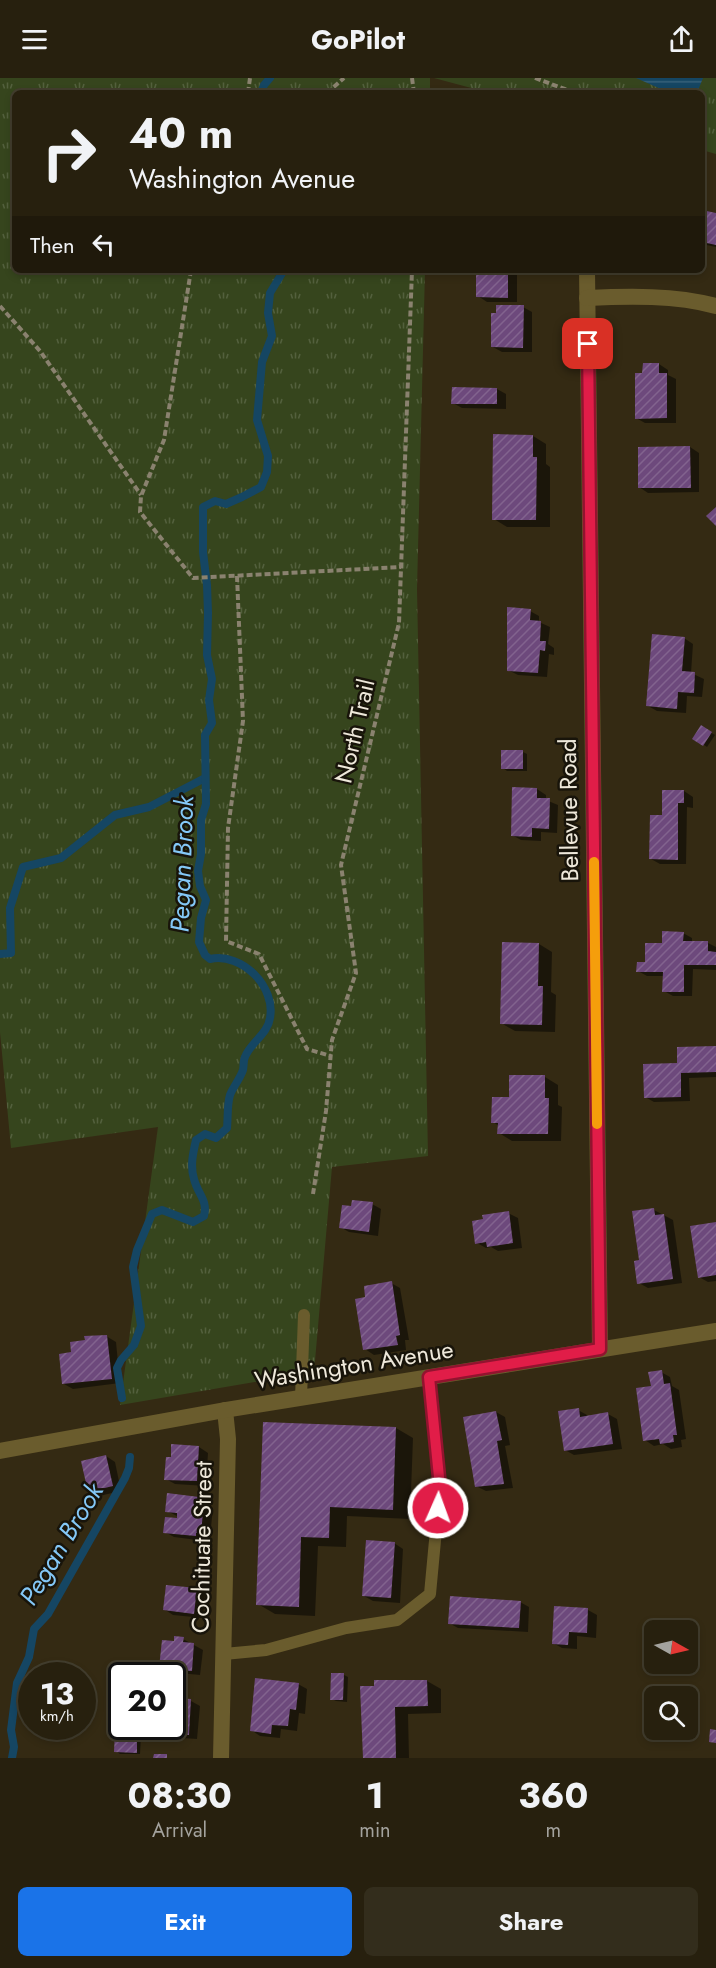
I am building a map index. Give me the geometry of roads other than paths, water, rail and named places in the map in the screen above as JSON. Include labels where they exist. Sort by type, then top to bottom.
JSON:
[{"type":"street","name":"Bellevue Road","points":[[587,273],[600,1349]]},
{"type":"street","points":[[587,298],[672,299],[716,306]]},
{"type":"street","name":"Washington Avenue","points":[[3,1451],[225,1410],[716,1330]]},
{"type":"street","name":"Cochituate Street","points":[[221,1758],[228,1439],[225,1410]]},
{"type":"lane","points":[[301,1398],[304,1315]]},
{"type":"lane","points":[[224,1654],[266,1650],[346,1628],[397,1620],[429,1594],[440,1487],[429,1377]]},
{"type":"water","points":[[636,78],[703,78],[698,90],[663,90]]},
{"type":"waterway","name":"Pegan Brook","points":[[262,90],[270,78]]},
{"type":"waterway","name":"Pegan Brook","points":[[122,1398],[117,1368],[134,1345],[141,1326],[133,1267],[137,1250],[152,1214],[162,1210],[193,1222],[204,1216],[204,1201],[196,1185],[192,1169],[196,1140],[205,1134],[216,1138],[227,1128],[230,1095],[242,1073],[244,1059],[266,1029],[270,1018],[268,995],[254,974],[245,966],[234,961],[222,958],[210,959],[205,955],[199,942],[201,918],[206,900],[200,886],[198,871],[201,854],[201,820],[206,804],[205,735],[212,723],[209,700],[212,679],[207,655],[208,613],[203,552],[203,507],[215,501],[226,504],[261,487],[267,472],[268,456],[257,420],[262,362],[272,336],[268,313],[270,293],[282,273]]},
{"type":"waterway","points":[[0,954],[11,953],[10,908],[23,867],[61,858],[115,815],[149,807],[205,778]]},
{"type":"waterway","name":"Pegan Brook","points":[[12,1758],[14,1747],[11,1730],[17,1683],[29,1657],[34,1629],[48,1614],[125,1478],[130,1457]]}]
